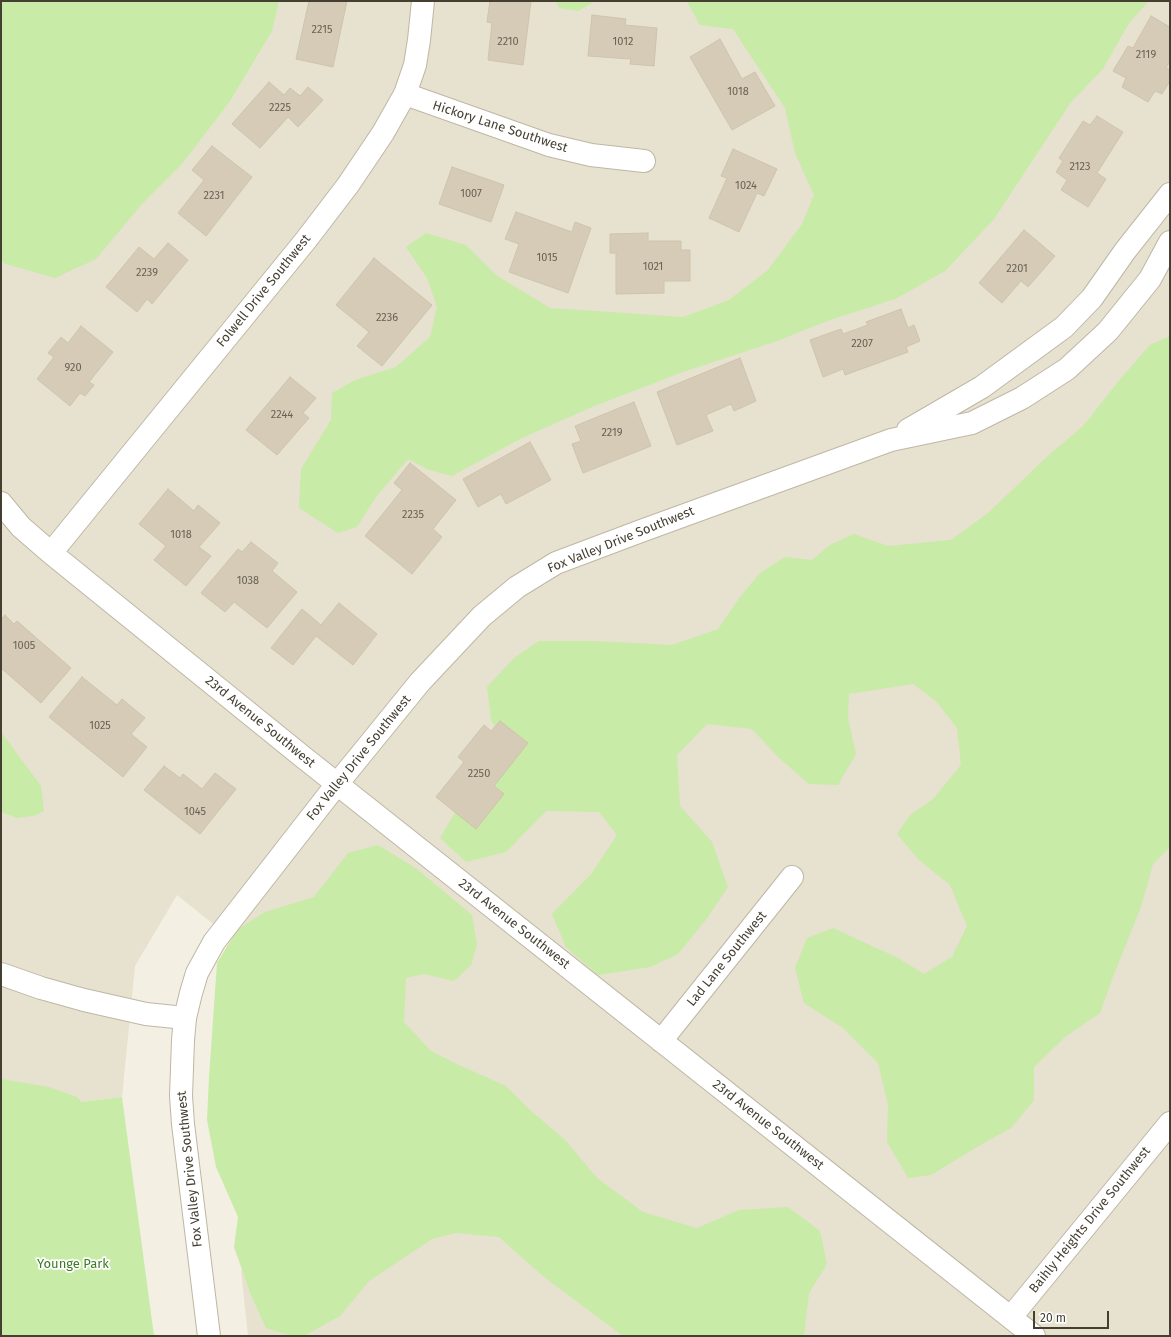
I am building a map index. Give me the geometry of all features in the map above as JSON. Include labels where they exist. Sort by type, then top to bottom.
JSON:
[{"type":"street","name":"Folwell Drive Southwest","points":[[50,553],[326,215],[384,133],[405,94],[415,65],[423,1]]},
{"type":"street","name":"Hickory Lane Southwest","points":[[405,94],[549,145],[591,155],[644,161]]},
{"type":"street","name":"Fox Valley Drive Southwest","points":[[891,440],[982,387],[1064,327],[1092,298],[1125,251],[1170,194]]},
{"type":"street","name":"Fox Valley Drive Southwest","points":[[209,1336],[183,1124],[181,1069],[185,1018],[197,973],[214,942],[420,682],[482,616],[517,587],[556,563],[891,440],[972,423],[1022,398],[1067,369],[1112,325],[1150,278],[1170,242]]},
{"type":"street","name":"23rd Avenue Southwest","points":[[1,503],[21,527],[50,553],[338,784],[1034,1336]]},
{"type":"street","name":"Lad Lane Southwest","points":[[661,1041],[792,877]]},
{"type":"street","points":[[1,974],[41,988],[84,1000],[146,1014],[185,1018]]},
{"type":"street","name":"Baihly Heights Drive Southwest","points":[[1011,1317],[1170,1123]]},
{"type":"shaded area","points":[[172,1],[1170,1],[1170,1336],[248,1336],[241,1271],[530,1178],[177,895],[135,966],[122,1097],[1,1112],[1,812],[16,818],[1,754],[1,137]]},
{"type":"green space","points":[[1,1],[279,1],[272,31],[230,101],[182,164],[141,205],[96,259],[55,278],[6,264],[1,260]]},
{"type":"green space","points":[[556,1],[596,1],[578,11],[559,8]]},
{"type":"green space","points":[[684,1],[1149,1],[1129,23],[1103,69],[1071,102],[994,219],[945,271],[895,299],[830,320],[777,341],[680,373],[592,407],[522,438],[452,476],[429,470],[408,459],[376,497],[357,527],[338,533],[299,508],[301,469],[331,420],[332,393],[355,380],[396,367],[430,337],[437,307],[427,278],[406,247],[426,233],[466,245],[496,275],[550,308],[683,317],[729,300],[768,270],[802,224],[814,195],[795,153],[785,108],[733,29],[700,25],[687,2]]},
{"type":"green space","points":[[1170,336],[1170,847],[1153,864],[1141,907],[1100,1013],[1065,1037],[1034,1067],[1034,1100],[1011,1128],[931,1175],[908,1178],[887,1142],[888,1105],[878,1063],[843,1028],[804,1003],[795,968],[807,938],[833,928],[896,957],[924,974],[952,957],[967,926],[950,885],[919,860],[897,834],[910,815],[933,799],[961,765],[957,728],[936,701],[913,684],[849,694],[848,718],[856,754],[838,785],[809,784],[778,757],[752,729],[707,724],[677,755],[680,806],[712,842],[728,887],[708,917],[678,954],[650,967],[598,975],[566,947],[552,914],[592,873],[617,835],[599,812],[546,811],[506,852],[466,862],[440,838],[461,803],[508,751],[491,720],[487,687],[514,658],[539,641],[593,641],[672,645],[718,629],[740,597],[760,573],[785,557],[812,560],[830,545],[854,534],[888,546],[951,540],[988,513],[1049,455],[1083,426],[1150,345]]},
{"type":"green space","points":[[1,732],[41,786],[44,811],[34,816],[16,818],[1,812]]},
{"type":"green space","points":[[378,845],[417,869],[472,915],[477,945],[471,965],[454,981],[424,974],[406,978],[404,1022],[431,1051],[506,1086],[529,1109],[565,1140],[597,1178],[643,1212],[697,1228],[739,1210],[788,1207],[820,1231],[827,1264],[809,1293],[804,1336],[623,1336],[544,1277],[499,1237],[456,1233],[432,1239],[369,1281],[340,1316],[304,1336],[292,1336],[266,1328],[251,1295],[234,1247],[238,1217],[216,1167],[207,1120],[217,963],[237,930],[265,912],[314,897],[348,853]]},
{"type":"green space","name":"Younge Park","points":[[1,1079],[49,1087],[77,1097],[81,1102],[122,1097],[154,1336],[1,1336]]},
{"type":"building","points":[[309,1],[347,1],[333,67],[296,59]]},
{"type":"building","points":[[490,1],[531,1],[523,65],[488,60],[492,23],[487,22]]},
{"type":"building","points":[[592,15],[626,19],[625,25],[657,28],[654,66],[630,64],[631,59],[588,56]]},
{"type":"building","points":[[1151,16],[1170,27],[1170,61],[1166,68],[1170,70],[1170,81],[1162,94],[1155,91],[1148,102],[1122,87],[1126,78],[1113,71],[1128,46],[1133,48]]},
{"type":"building","points":[[720,39],[742,79],[755,72],[775,106],[732,130],[690,57]]},
{"type":"building","points":[[269,82],[284,95],[290,88],[300,96],[308,87],[323,100],[298,127],[288,117],[260,148],[232,124]]},
{"type":"building","points":[[1097,116],[1123,132],[1097,173],[1106,179],[1088,207],[1061,190],[1067,180],[1056,172],[1063,161],[1059,158],[1083,121],[1090,125]]},
{"type":"building","points":[[212,146],[252,177],[206,236],[178,213],[204,180],[192,170]]},
{"type":"building","points":[[733,149],[777,169],[764,196],[757,193],[739,232],[709,218],[727,178],[721,176]]},
{"type":"building","points":[[452,167],[504,185],[491,222],[439,204]]},
{"type":"building","points":[[516,212],[572,232],[575,222],[591,228],[568,293],[509,272],[519,244],[505,239]]},
{"type":"building","points":[[1024,230],[1055,256],[1028,287],[1021,281],[1002,303],[979,283]]},
{"type":"building","points":[[648,233],[648,241],[681,241],[681,250],[690,250],[690,281],[664,281],[664,293],[616,294],[616,253],[610,253],[610,234]]},
{"type":"building","points":[[168,243],[188,260],[152,304],[147,299],[137,312],[106,287],[139,247],[154,259]]},
{"type":"building","points":[[374,258],[432,305],[382,366],[357,346],[369,332],[336,305]]},
{"type":"building","points":[[901,309],[908,328],[914,325],[920,341],[906,347],[908,352],[845,375],[843,369],[823,377],[810,340],[841,329],[843,334],[868,325],[866,322]]},
{"type":"building","points":[[81,326],[113,352],[89,382],[94,385],[85,396],[80,393],[70,406],[37,379],[54,357],[48,353],[61,337],[68,343]]},
{"type":"building","points":[[740,358],[756,401],[734,411],[731,404],[706,415],[713,431],[677,445],[657,392]]},
{"type":"building","points":[[290,377],[316,398],[303,413],[309,418],[277,455],[246,430]]},
{"type":"building","points":[[634,402],[651,446],[583,473],[572,444],[581,441],[575,426]]},
{"type":"building","points":[[530,442],[551,480],[506,504],[501,494],[478,507],[463,479]]},
{"type":"building","points":[[410,463],[456,500],[433,529],[442,537],[412,574],[365,536],[402,490],[394,483]]},
{"type":"building","points":[[168,489],[194,511],[198,505],[220,523],[199,547],[211,556],[186,586],[154,560],[166,546],[139,524]]},
{"type":"building","points":[[251,542],[278,563],[272,571],[297,592],[267,628],[234,602],[225,612],[201,593],[238,549],[242,552]]},
{"type":"building","points":[[339,603],[377,634],[353,665],[316,636],[293,665],[271,648],[302,609],[321,625]]},
{"type":"building","points":[[5,615],[14,624],[17,621],[71,668],[41,703],[1,668],[1,619]]},
{"type":"building","points":[[82,677],[117,705],[122,699],[145,718],[131,734],[147,747],[123,777],[49,717]]},
{"type":"building","points":[[500,721],[528,743],[494,786],[504,794],[476,829],[436,797],[464,762],[458,757],[484,725],[491,731]]},
{"type":"building","points":[[164,766],[180,778],[183,774],[202,789],[215,773],[236,789],[200,834],[144,790]]}]
